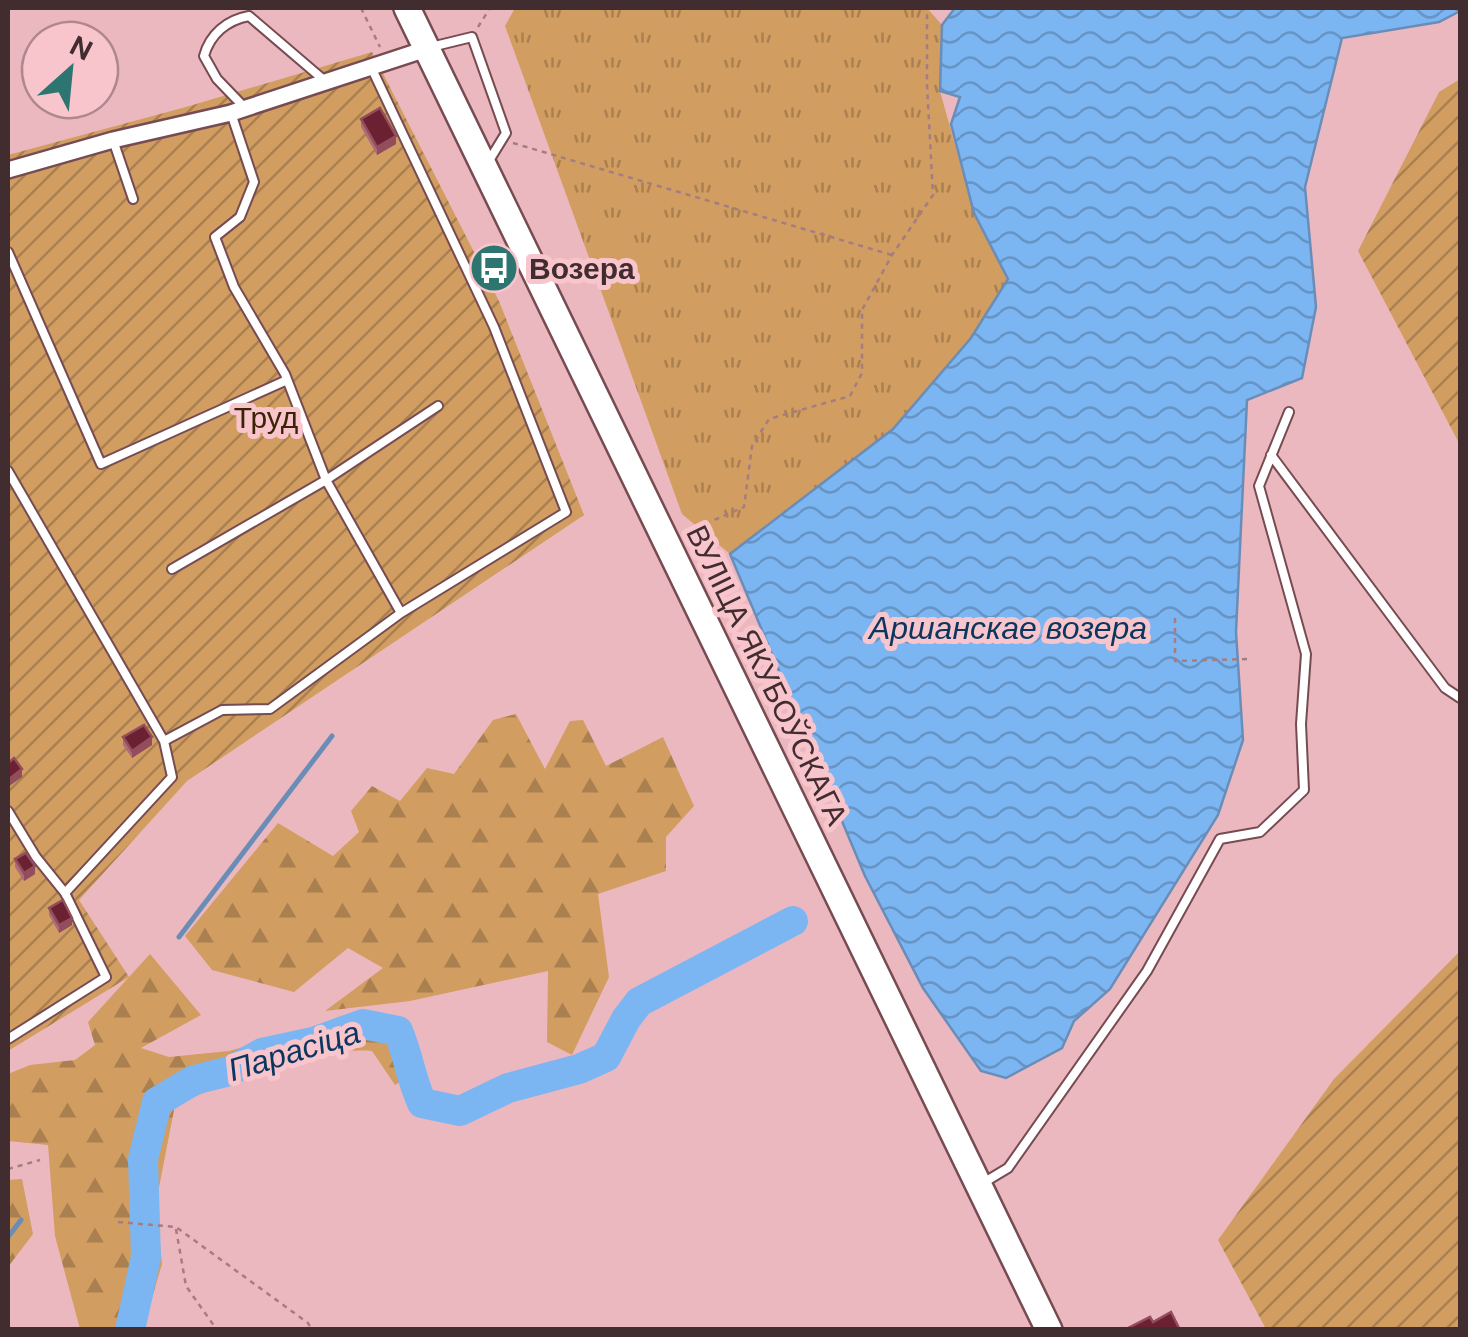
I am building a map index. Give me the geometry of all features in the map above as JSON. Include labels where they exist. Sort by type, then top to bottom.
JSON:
[{"type":"main road","name":"ВУЛІЦА ЯКУБОЎСКАГА","points":[[407,8],[1049,1330]]},
{"type":"street","points":[[8,170],[238,111],[426,48]]},
{"type":"lane","points":[[325,82],[249,16],[233,19],[207,44],[204,56],[238,111],[254,182],[240,217],[215,237],[234,287],[287,380],[326,480],[401,613]]},
{"type":"lane","points":[[426,48],[472,37],[506,134],[485,168]]},
{"type":"lane","points":[[164,740],[222,710],[270,709],[401,613],[566,512],[494,327],[379,64]]},
{"type":"lane","points":[[113,140],[134,199]]},
{"type":"lane","points":[[8,252],[102,464],[287,380]]},
{"type":"lane","points":[[172,568],[326,480],[438,406]]},
{"type":"lane","points":[[979,1186],[1008,1168],[1147,971],[1220,839],[1260,832],[1304,790],[1301,724],[1306,654],[1259,486],[1288,412]]},
{"type":"lane","points":[[1272,455],[1445,688],[1460,698]]},
{"type":"lane","points":[[8,471],[164,740],[172,776],[65,893]]},
{"type":"lane","points":[[8,811],[36,857],[65,893],[106,977],[8,1038]]},
{"type":"path","points":[[360,8],[379,64]]},
{"type":"path","points":[[472,37],[490,8]]},
{"type":"path","points":[[667,540],[744,507],[752,446],[770,419],[850,396],[862,372],[862,310],[892,255],[933,195],[926,8]]},
{"type":"path","points":[[502,140],[892,255]]},
{"type":"path","points":[[1175,618],[1174,661],[1248,659]]},
{"type":"path","points":[[8,1169],[40,1160]]},
{"type":"path","points":[[118,1222],[176,1228],[308,1322],[312,1330]]},
{"type":"path","points":[[176,1228],[186,1286],[217,1330]]},
{"type":"green space","points":[[515,8],[927,8],[942,25],[940,91],[974,213],[1009,278],[971,338],[893,429],[730,554],[682,514],[505,26]]},
{"type":"green space","name":"Труд","points":[[372,52],[499,301],[584,515],[187,781],[79,900],[129,977],[8,1051],[8,155]]},
{"type":"green space","points":[[1460,79],[1460,445],[1358,251],[1439,92]]},
{"type":"green space","points":[[516,714],[545,769],[570,721],[583,720],[606,766],[663,737],[694,806],[666,837],[666,871],[598,894],[609,977],[572,1055],[547,1042],[548,971],[410,1001],[325,1011],[383,968],[348,948],[294,992],[212,970],[185,936],[278,823],[333,856],[359,832],[351,811],[372,786],[400,801],[427,768],[454,774],[493,720]]},
{"type":"green space","points":[[1460,951],[1460,1329],[1266,1329],[1218,1240],[1334,1079]]},
{"type":"green space","points":[[150,954],[201,1015],[141,1048],[169,1057],[229,1051],[356,1016],[401,1023],[425,1067],[395,1085],[372,1051],[322,1054],[271,1067],[175,1105],[156,1203],[162,1264],[143,1329],[80,1329],[55,1236],[48,1145],[8,1141],[8,1074],[30,1065],[75,1060],[95,1045],[88,1022]]},
{"type":"green space","points":[[22,1179],[33,1234],[8,1267],[8,1180]]},
{"type":"water","name":"Аршанскае возера","points":[[955,8],[1460,8],[1439,22],[1342,38],[1305,187],[1316,307],[1302,378],[1247,400],[1236,632],[1243,740],[1218,815],[1110,989],[1074,1021],[1062,1048],[1006,1078],[981,1071],[923,988],[865,876],[730,554],[893,429],[971,338],[1008,279],[974,213],[951,124],[960,97],[940,91],[942,25]]},
{"type":"building","points":[[380,108],[396,136],[377,147],[361,119]]},
{"type":"building","points":[[144,725],[152,737],[132,751],[123,737]]},
{"type":"building","points":[[14,758],[22,769],[8,780],[8,763]]},
{"type":"building","points":[[26,853],[35,866],[24,873],[15,859]]},
{"type":"building","points":[[63,900],[72,918],[59,925],[49,908]]},
{"type":"building","points":[[1171,1312],[1180,1330],[1124,1330],[1150,1317],[1153,1322]]},
{"type":"waterway","points":[[179,937],[332,736]]},
{"type":"waterway","name":"Парасіца","points":[[130,1330],[146,1257],[143,1159],[157,1102],[194,1080],[230,1071],[262,1053],[313,1042],[363,1024],[398,1031],[422,1103],[460,1111],[508,1088],[579,1069],[606,1057],[639,1002],[793,921]]},
{"type":"waterway","points":[[8,1237],[21,1220]]},
{"type":"place","name":"Возера","points":[[494,268]]}]
